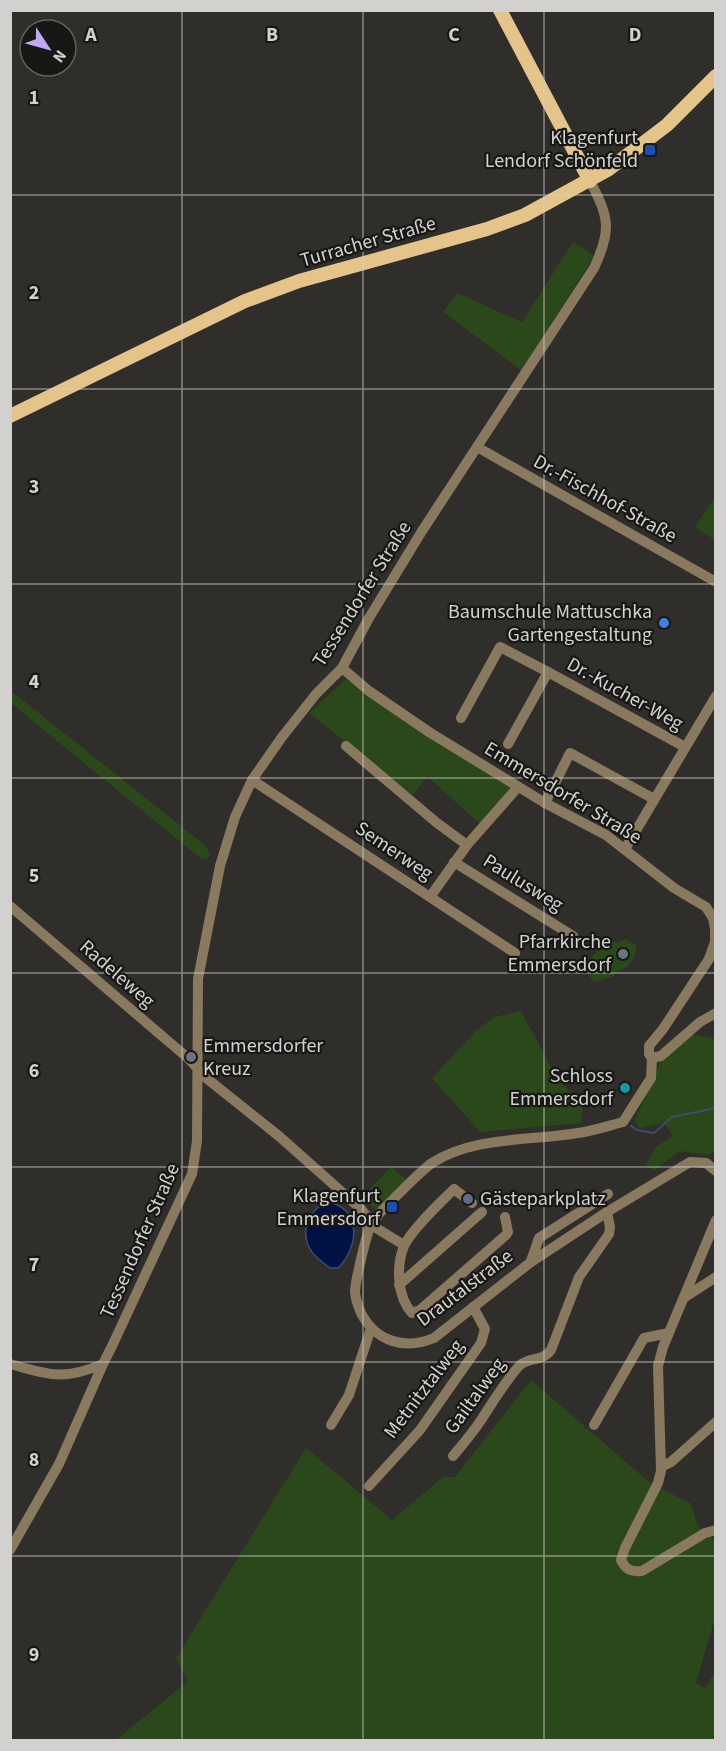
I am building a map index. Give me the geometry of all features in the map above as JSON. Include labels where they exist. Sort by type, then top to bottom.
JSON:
[{"type":"main road","points":[[500,10],[590,181]]},
{"type":"main road","name":"Turracher Straße","points":[[10,416],[246,302],[299,281],[486,229],[525,215],[590,181],[667,125],[716,76]]},
{"type":"street","name":"Tessendorfer Straße","points":[[10,1550],[59,1464],[192,1174],[197,1141],[198,979],[220,866],[235,817],[252,780],[282,736],[316,694],[342,668],[369,618],[594,268],[603,250],[606,219],[602,203],[590,181]]},
{"type":"street","name":"Dr.-Fischhof-Straße","points":[[477,447],[716,582]]},
{"type":"street","name":"Dr.-Kucher-Weg","points":[[461,718],[501,647],[685,747]]},
{"type":"street","name":"Emmersdorfer Straße","points":[[342,668],[395,709],[518,787],[606,835],[674,888],[702,904],[714,918],[715,942],[704,967],[649,1046],[649,1054],[652,1058],[651,1078],[622,1122],[579,1133],[472,1146],[439,1159],[422,1170],[371,1223]]},
{"type":"street","name":"Dr.-Kucher-Weg","points":[[508,744],[548,672]]},
{"type":"street","points":[[625,849],[716,696]]},
{"type":"street","points":[[346,746],[437,823],[467,845]]},
{"type":"street","points":[[545,803],[570,753],[654,799]]},
{"type":"street","name":"Semerweg","points":[[252,780],[515,953]]},
{"type":"street","points":[[430,897],[467,845],[518,787]]},
{"type":"street","name":"Paulusweg","points":[[454,862],[573,936]]},
{"type":"street","name":"Radeleweg","points":[[10,906],[189,1059],[198,1071]]},
{"type":"street","points":[[652,1058],[661,1056],[700,1022],[716,1013]]},
{"type":"street","points":[[198,1071],[280,1137],[361,1209],[371,1223],[404,1245]]},
{"type":"street","name":"Drautalstraße","points":[[371,1328],[386,1339],[397,1343],[422,1343],[444,1332],[531,1262],[607,1212],[690,1162],[705,1163],[715,1170]]},
{"type":"street","points":[[472,1203],[454,1189],[431,1212],[404,1245],[399,1285],[406,1307],[412,1313],[420,1310],[506,1235],[505,1216]]},
{"type":"street","name":"Drautalstraße","points":[[531,1262],[539,1238],[608,1194]]},
{"type":"street","points":[[399,1285],[482,1212]]},
{"type":"street","name":"Gailtalweg","points":[[453,1456],[503,1386],[522,1364],[528,1360],[541,1359],[551,1350],[579,1277],[609,1234],[607,1212]]},
{"type":"street","points":[[716,1220],[669,1333],[658,1366],[661,1467],[658,1483],[621,1560],[625,1567],[633,1572],[642,1571],[705,1533],[716,1530]]},
{"type":"street","points":[[331,1425],[349,1395],[371,1328],[358,1307],[355,1293],[357,1275],[371,1223]]},
{"type":"street","points":[[684,1297],[716,1277]]},
{"type":"street","name":"Metnitztalweg","points":[[369,1486],[420,1430],[481,1343],[485,1329],[473,1307]]},
{"type":"street","points":[[594,1425],[644,1338],[669,1333]]},
{"type":"street","points":[[10,1364],[57,1376],[81,1373],[103,1364]]},
{"type":"street","points":[[661,1467],[671,1462],[716,1422]]},
{"type":"green space","points":[[573,242],[594,256],[522,371],[443,312],[457,293],[522,322]]},
{"type":"green space","points":[[715,497],[715,540],[695,527]]},
{"type":"green space","points":[[346,679],[511,788],[480,824],[427,776],[413,795],[309,713]]},
{"type":"green space","points":[[11,691],[206,846],[210,855],[207,859],[199,857],[11,703]]},
{"type":"green space","points":[[609,939],[616,943],[626,939],[636,946],[635,956],[623,969],[615,972],[614,976],[594,982],[585,969],[593,956]]},
{"type":"green space","points":[[521,1011],[558,1080],[583,1104],[581,1123],[480,1132],[432,1078],[476,1031],[494,1017]]},
{"type":"green space","points":[[691,1034],[715,1039],[715,1151],[708,1155],[679,1151],[655,1170],[646,1165],[657,1146],[673,1136],[664,1123],[639,1128],[635,1120],[661,1060]]},
{"type":"green space","points":[[391,1167],[407,1180],[376,1211],[362,1197]]},
{"type":"green space","points":[[531,1380],[649,1482],[691,1504],[698,1526],[715,1540],[715,1618],[696,1683],[705,1688],[715,1672],[715,1740],[116,1740],[188,1681],[176,1658],[306,1448],[392,1520],[443,1477],[455,1477]]},
{"type":"shaded area","points":[[332,1203],[349,1214],[354,1232],[349,1252],[338,1268],[330,1268],[318,1258],[310,1249],[306,1238],[310,1217],[319,1207]]},
{"type":"waterway","points":[[631,1126],[637,1130],[654,1133],[672,1117],[716,1108]]},
{"type":"place","name":"Klagenfurt Lendorf Schönfeld","points":[[650,150]]},
{"type":"place","name":"Baumschule Mattuschka Gartengestaltung","points":[[664,623]]},
{"type":"place","name":"Pfarrkirche Emmersdorf","points":[[623,954]]},
{"type":"place","name":"Emmersdorfer Kreuz","points":[[191,1057]]},
{"type":"place","name":"Schloss Emmersdorf","points":[[625,1088]]},
{"type":"place","name":"Gästeparkplatz","points":[[468,1199]]},
{"type":"place","name":"Klagenfurt Emmersdorf","points":[[392,1207]]}]
